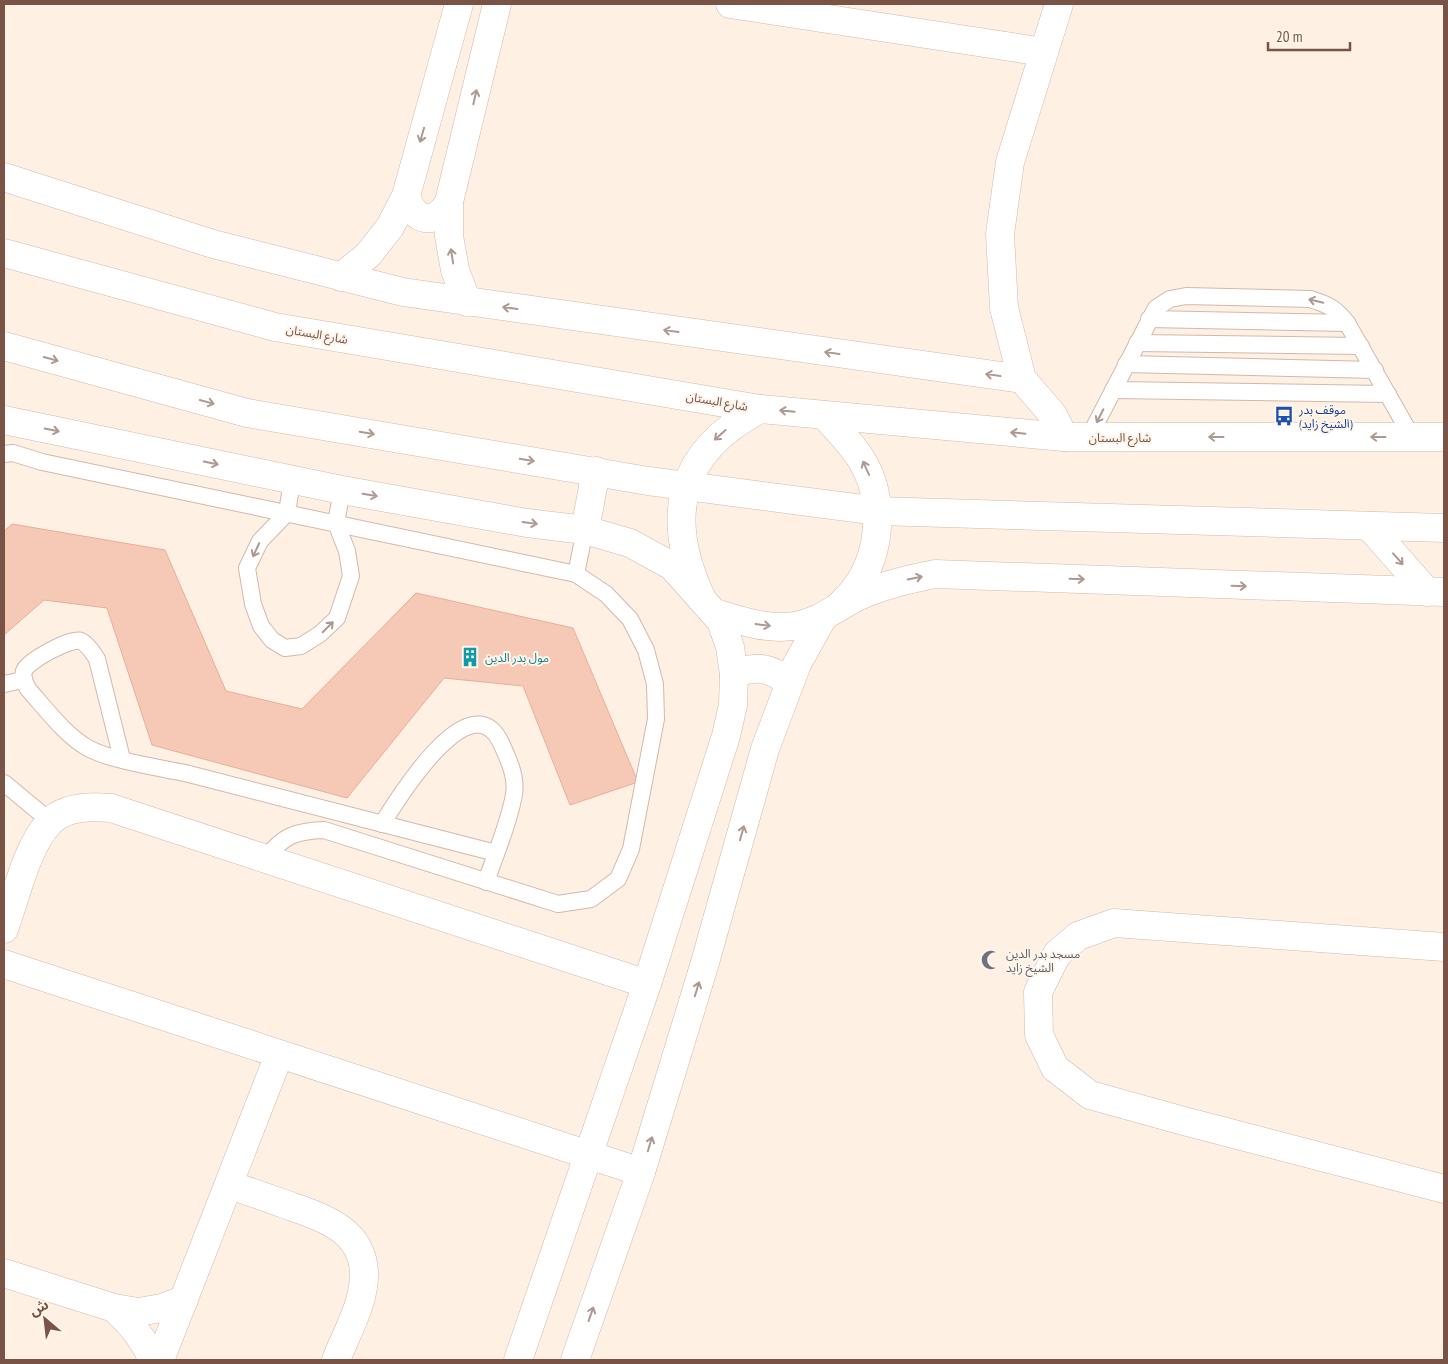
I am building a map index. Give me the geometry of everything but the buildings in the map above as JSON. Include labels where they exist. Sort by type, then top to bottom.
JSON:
[{"type":"street","points":[[341,278],[368,255],[390,227],[406,196],[459,4]]},
{"type":"street","points":[[466,302],[455,270],[449,236],[450,202],[498,4]]},
{"type":"street","points":[[730,4],[1044,52]]},
{"type":"street","points":[[1060,4],[1010,162],[1000,234],[1004,308],[1022,379],[1053,415],[1077,437]]},
{"type":"street","points":[[4,177],[213,244],[402,292],[1022,379]]},
{"type":"street","points":[[406,196],[410,208],[419,217],[432,218],[443,213],[450,202]]},
{"type":"street","name":"شارع البستان","points":[[4,253],[275,327],[760,409],[1077,437],[1444,438]]},
{"type":"street","points":[[4,346],[247,412],[648,481],[878,511],[1444,528]]},
{"type":"street","points":[[760,409],[736,421],[715,439],[699,460],[687,485],[681,516],[682,548],[692,578],[708,606],[764,626],[793,626],[829,613],[884,586],[936,574],[1436,592]]},
{"type":"street","points":[[574,1360],[641,1172],[704,966],[765,749],[789,683],[829,613],[855,588],[869,564],[876,538],[878,511],[872,484],[862,460],[824,415]]},
{"type":"street","points":[[4,420],[342,490],[528,523],[584,530],[630,543],[672,566],[721,621],[730,647],[734,674],[733,705],[726,736],[647,984],[518,1360]]},
{"type":"street","points":[[584,530],[596,471]]},
{"type":"street","points":[[1369,526],[1436,592]]},
{"type":"street","points":[[734,674],[757,668],[769,669],[789,683]]},
{"type":"street","points":[[4,929],[29,858],[50,821],[69,811],[90,806],[111,808],[647,984]]},
{"type":"street","points":[[1444,948],[1114,923],[1078,936],[1057,954],[1038,992],[1038,1035],[1055,1068],[1090,1094],[1180,1120],[1444,1189]]},
{"type":"street","points":[[4,964],[641,1172]]},
{"type":"street","points":[[160,1360],[279,1055]]},
{"type":"street","points":[[229,1185],[329,1220],[347,1232],[359,1251],[364,1272],[361,1295],[336,1360]]},
{"type":"street","points":[[4,1274],[114,1308],[138,1312],[162,1308],[184,1300]]},
{"type":"street","points":[[114,1308],[132,1325],[147,1346],[153,1360]]},
{"type":"lane","points":[[1077,437],[1113,390],[1148,319],[1156,308],[1170,299],[1186,296],[1310,299],[1326,304],[1340,312],[1412,437]]},
{"type":"lane","points":[[1148,319],[1347,323]]},
{"type":"lane","points":[[1137,343],[1361,346]]},
{"type":"lane","points":[[1126,364],[1375,370]]},
{"type":"lane","points":[[1113,390],[1388,394]]},
{"type":"lane","points":[[4,454],[13,453],[42,462],[576,574],[606,594],[630,619],[646,650],[655,684],[656,719],[631,849],[618,879],[591,899],[558,904],[324,830],[301,831],[280,841],[265,858]]},
{"type":"lane","points":[[292,480],[287,513],[260,541],[247,568],[253,604],[261,626],[272,640],[285,648],[301,646],[320,634],[336,618],[351,576],[347,552],[336,524],[342,490]]},
{"type":"lane","points":[[576,574],[584,530]]},
{"type":"lane","points":[[122,759],[97,659],[91,649],[81,641],[72,640],[29,663],[24,670],[23,680],[28,690],[77,741],[100,753],[122,759],[496,853]]},
{"type":"lane","points":[[4,684],[23,680]]},
{"type":"lane","points":[[382,824],[410,780],[458,730],[475,725],[488,728],[497,735],[508,759],[515,793],[486,882]]},
{"type":"lane","points":[[4,782],[50,821]]},
{"type":"place","name":"موقف بدر (الشيخ زايد)","points":[[1284,416]]},
{"type":"place","name":"مول بدر الدين","points":[[470,657]]},
{"type":"place","name":"مسجد بدر الدين الشيخ زايد","points":[[991,960]]}]
